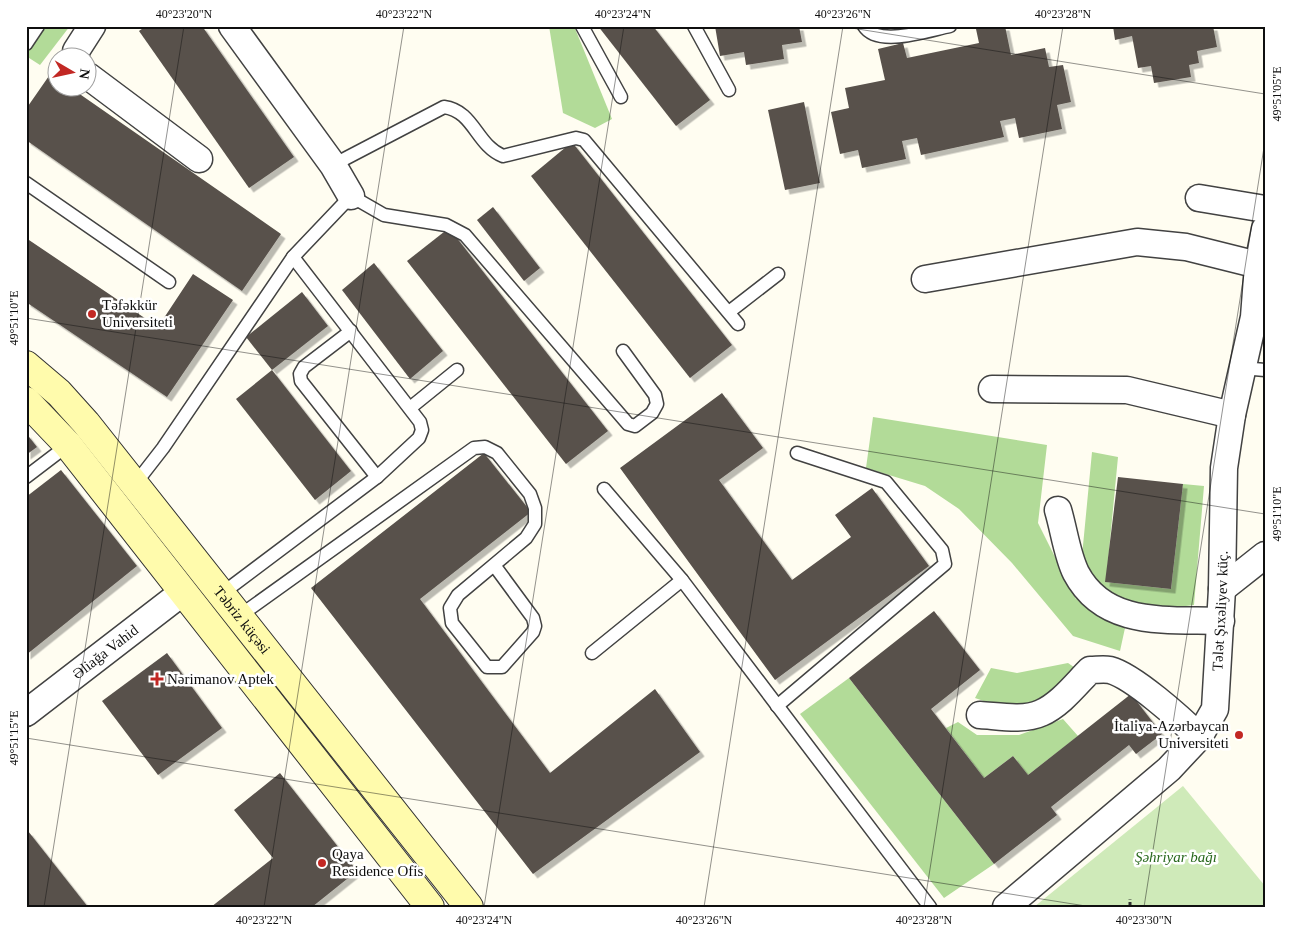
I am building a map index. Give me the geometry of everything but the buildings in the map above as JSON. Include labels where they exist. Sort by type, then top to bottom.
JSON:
[{"type":"main road","name":"Təbriz küçəsi","points":[[26,365],[59,393],[135,484],[238,617],[469,907]]},
{"type":"main road","name":"Təbriz küçəsi","points":[[26,401],[68,445],[430,907]]},
{"type":"street","points":[[78,48],[92,26]]},
{"type":"street","points":[[232,26],[333,164],[351,196]]},
{"type":"street","points":[[98,84],[198,159]]},
{"type":"street","points":[[1199,198],[1265,209]]},
{"type":"street","name":"Tələt Şıxəliyev küç.","points":[[1006,907],[1169,769],[1200,737],[1215,709],[1221,621],[1224,468],[1232,415],[1253,369],[1258,265],[1265,229]]},
{"type":"street","points":[[924,279],[1137,242],[1186,247],[1258,265]]},
{"type":"street","points":[[992,389],[1127,390],[1232,415]]},
{"type":"street","points":[[1058,510],[1076,573],[1098,602],[1135,618],[1221,621]]},
{"type":"street","points":[[1222,589],[1265,555]]},
{"type":"street","name":"Əliağa Vahid","points":[[26,713],[183,592]]},
{"type":"street","points":[[980,715],[1024,717],[1041,714],[1056,703],[1090,670],[1108,670],[1123,675],[1200,737]]},
{"type":"lane","points":[[26,44],[38,26]]},
{"type":"lane","points":[[582,26],[622,96]]},
{"type":"lane","points":[[694,26],[729,90]]},
{"type":"lane","points":[[864,26],[867,31],[887,38],[950,26]]},
{"type":"lane","points":[[333,164],[444,107],[462,112],[493,152],[503,156],[576,138],[584,140],[591,145],[738,324]]},
{"type":"lane","points":[[26,183],[169,282]]},
{"type":"lane","points":[[135,484],[163,448],[292,258],[351,196],[384,215],[446,224],[465,235],[628,424],[635,426],[652,413],[658,404],[655,395],[624,351]]},
{"type":"lane","points":[[220,594],[377,477],[420,438],[422,430],[420,422],[410,408],[351,330],[292,258]]},
{"type":"lane","points":[[729,312],[778,274]]},
{"type":"lane","points":[[351,330],[304,367],[300,374],[301,381],[377,477]]},
{"type":"lane","points":[[410,408],[457,370]]},
{"type":"lane","points":[[26,477],[68,445]]},
{"type":"lane","points":[[238,617],[474,448],[485,447],[497,453],[530,494],[535,508],[535,524],[526,538],[458,595],[450,608],[452,622],[487,667],[494,668],[502,667],[533,632],[534,626],[532,618],[494,565]]},
{"type":"lane","points":[[777,706],[945,564],[942,550],[886,482],[797,453]]},
{"type":"lane","points":[[604,489],[682,580],[930,907]]},
{"type":"lane","points":[[592,653],[682,580]]},
{"type":"path","points":[[1130,899],[1130,907]]},
{"type":"green space","points":[[26,26],[70,26],[53,48],[48,48],[48,55],[40,65],[26,56]]},
{"type":"green space","points":[[549,26],[574,26],[612,119],[595,128],[563,113]]},
{"type":"green space","points":[[873,417],[1047,445],[1038,523],[1076,599],[1088,576],[1082,556],[1092,452],[1118,457],[1106,582],[1171,589],[1183,484],[1204,486],[1194,605],[1162,609],[1130,605],[1120,651],[1073,636],[1012,563],[959,509],[925,486],[866,468]]},
{"type":"green space","points":[[1068,663],[1081,672],[1040,704],[1007,709],[975,698],[991,668],[1017,673]]},
{"type":"green space","points":[[849,678],[994,864],[944,898],[800,714]]},
{"type":"green space","points":[[1063,719],[1078,736],[1028,775],[1013,756],[984,778],[946,728],[958,722],[977,735],[1019,735]]},
{"type":"green space","name":"Şəhriyar bağı","points":[[1183,786],[1265,886],[1265,907],[1034,907]]},
{"type":"place","name":"Təfəkkür Universiteti","points":[[92,314]]},
{"type":"place","name":"Nərimanov Aptek","points":[[157,679]]},
{"type":"place","name":"İtaliya-Azərbaycan Universiteti","points":[[1239,735]]},
{"type":"place","name":"Qaya Residence Ofis","points":[[322,863]]}]
